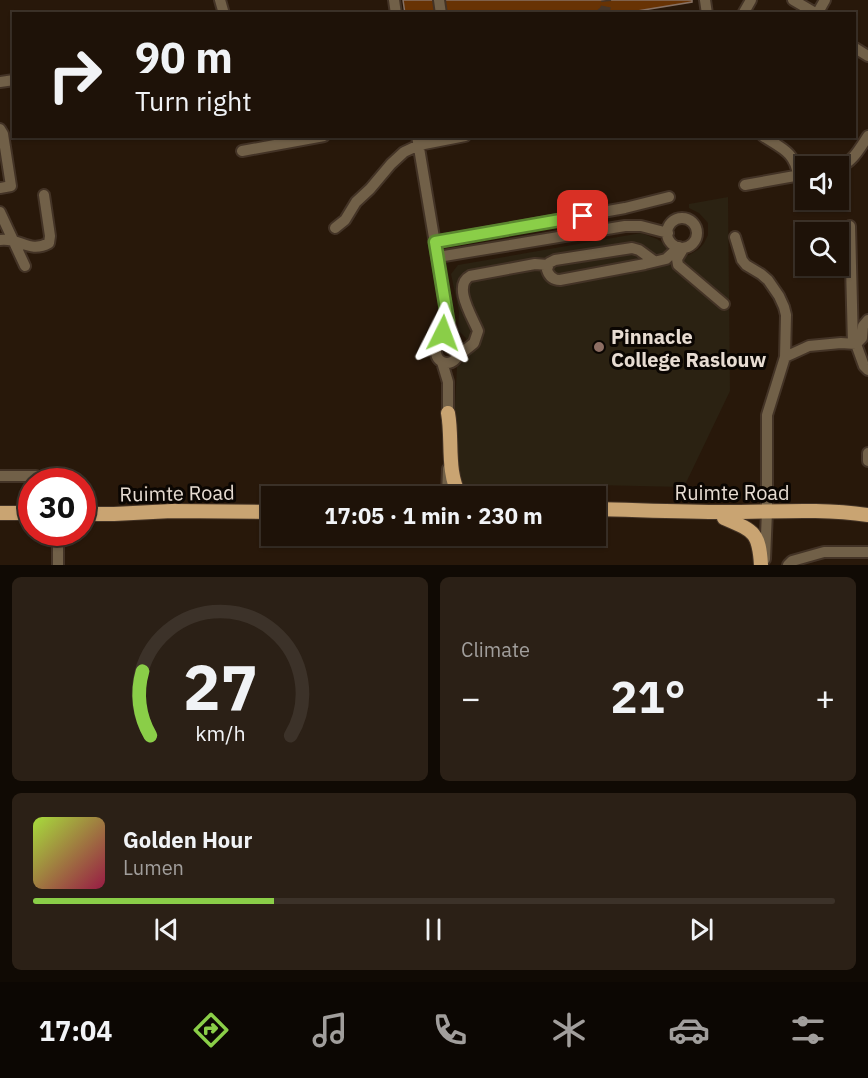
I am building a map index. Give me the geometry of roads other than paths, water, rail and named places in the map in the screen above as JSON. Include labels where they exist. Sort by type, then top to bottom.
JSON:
[{"type":"main road","points":[[448,413],[455,486]]},
{"type":"main road","name":"Ruimte Road","points":[[606,509],[725,512],[852,520],[868,517]]},
{"type":"main road","name":"Ruimte Road","points":[[96,514],[172,511],[261,512]]},
{"type":"main road","points":[[0,513],[18,513]]},
{"type":"main road","name":"Ruimte Road","points":[[606,518],[724,518],[767,515]]},
{"type":"main road","points":[[724,518],[755,535],[763,565]]},
{"type":"street","points":[[793,0],[811,10],[825,0]]},
{"type":"street","points":[[0,129],[3,134],[11,186],[0,188]]},
{"type":"street","points":[[849,162],[868,136]]},
{"type":"street","points":[[242,151],[258,142],[308,138]]},
{"type":"street","points":[[335,228],[345,220],[356,202],[404,152],[418,141],[446,138]]},
{"type":"street","points":[[418,141],[448,321],[456,354],[448,382],[447,486]]},
{"type":"street","points":[[782,141],[795,162]]},
{"type":"street","points":[[745,185],[795,175]]},
{"type":"street","points":[[0,240],[13,239],[26,246],[49,243],[44,195]]},
{"type":"street","points":[[435,242],[625,208],[669,197]]},
{"type":"street","points":[[0,213],[25,266]]},
{"type":"street","points":[[654,261],[639,250],[632,248],[551,261],[547,270],[557,280],[666,259],[681,247],[688,246],[695,240],[697,230],[692,222],[683,218],[671,224],[668,233],[671,242],[681,247]]},
{"type":"street","points":[[438,256],[625,225],[641,226],[668,233]]},
{"type":"street","points":[[850,225],[854,344],[868,370]]},
{"type":"street","points":[[735,237],[742,260],[768,280],[779,296],[786,315],[785,357],[767,412],[767,515],[763,565]]},
{"type":"street","points":[[681,247],[677,261],[685,272]]},
{"type":"street","points":[[666,259],[724,304]]},
{"type":"street","points":[[442,362],[449,363],[456,354],[474,343],[478,331],[463,292],[466,278],[536,264],[548,265]]},
{"type":"street","points":[[785,357],[809,346],[854,344],[862,338],[863,326],[868,320]]},
{"type":"street","points":[[448,321],[436,352],[442,362],[448,382]]},
{"type":"street","points":[[439,345],[445,341],[453,342],[456,354]]},
{"type":"street","points":[[0,476],[18,476]]},
{"type":"street","points":[[58,546],[58,563]]},
{"type":"street","points":[[788,565],[792,561],[824,552],[868,552]]},
{"type":"tunnel","points":[[603,12],[606,8],[606,0]]},
{"type":"place","name":"Pinnacle College Raslouw","points":[[599,347]]}]
